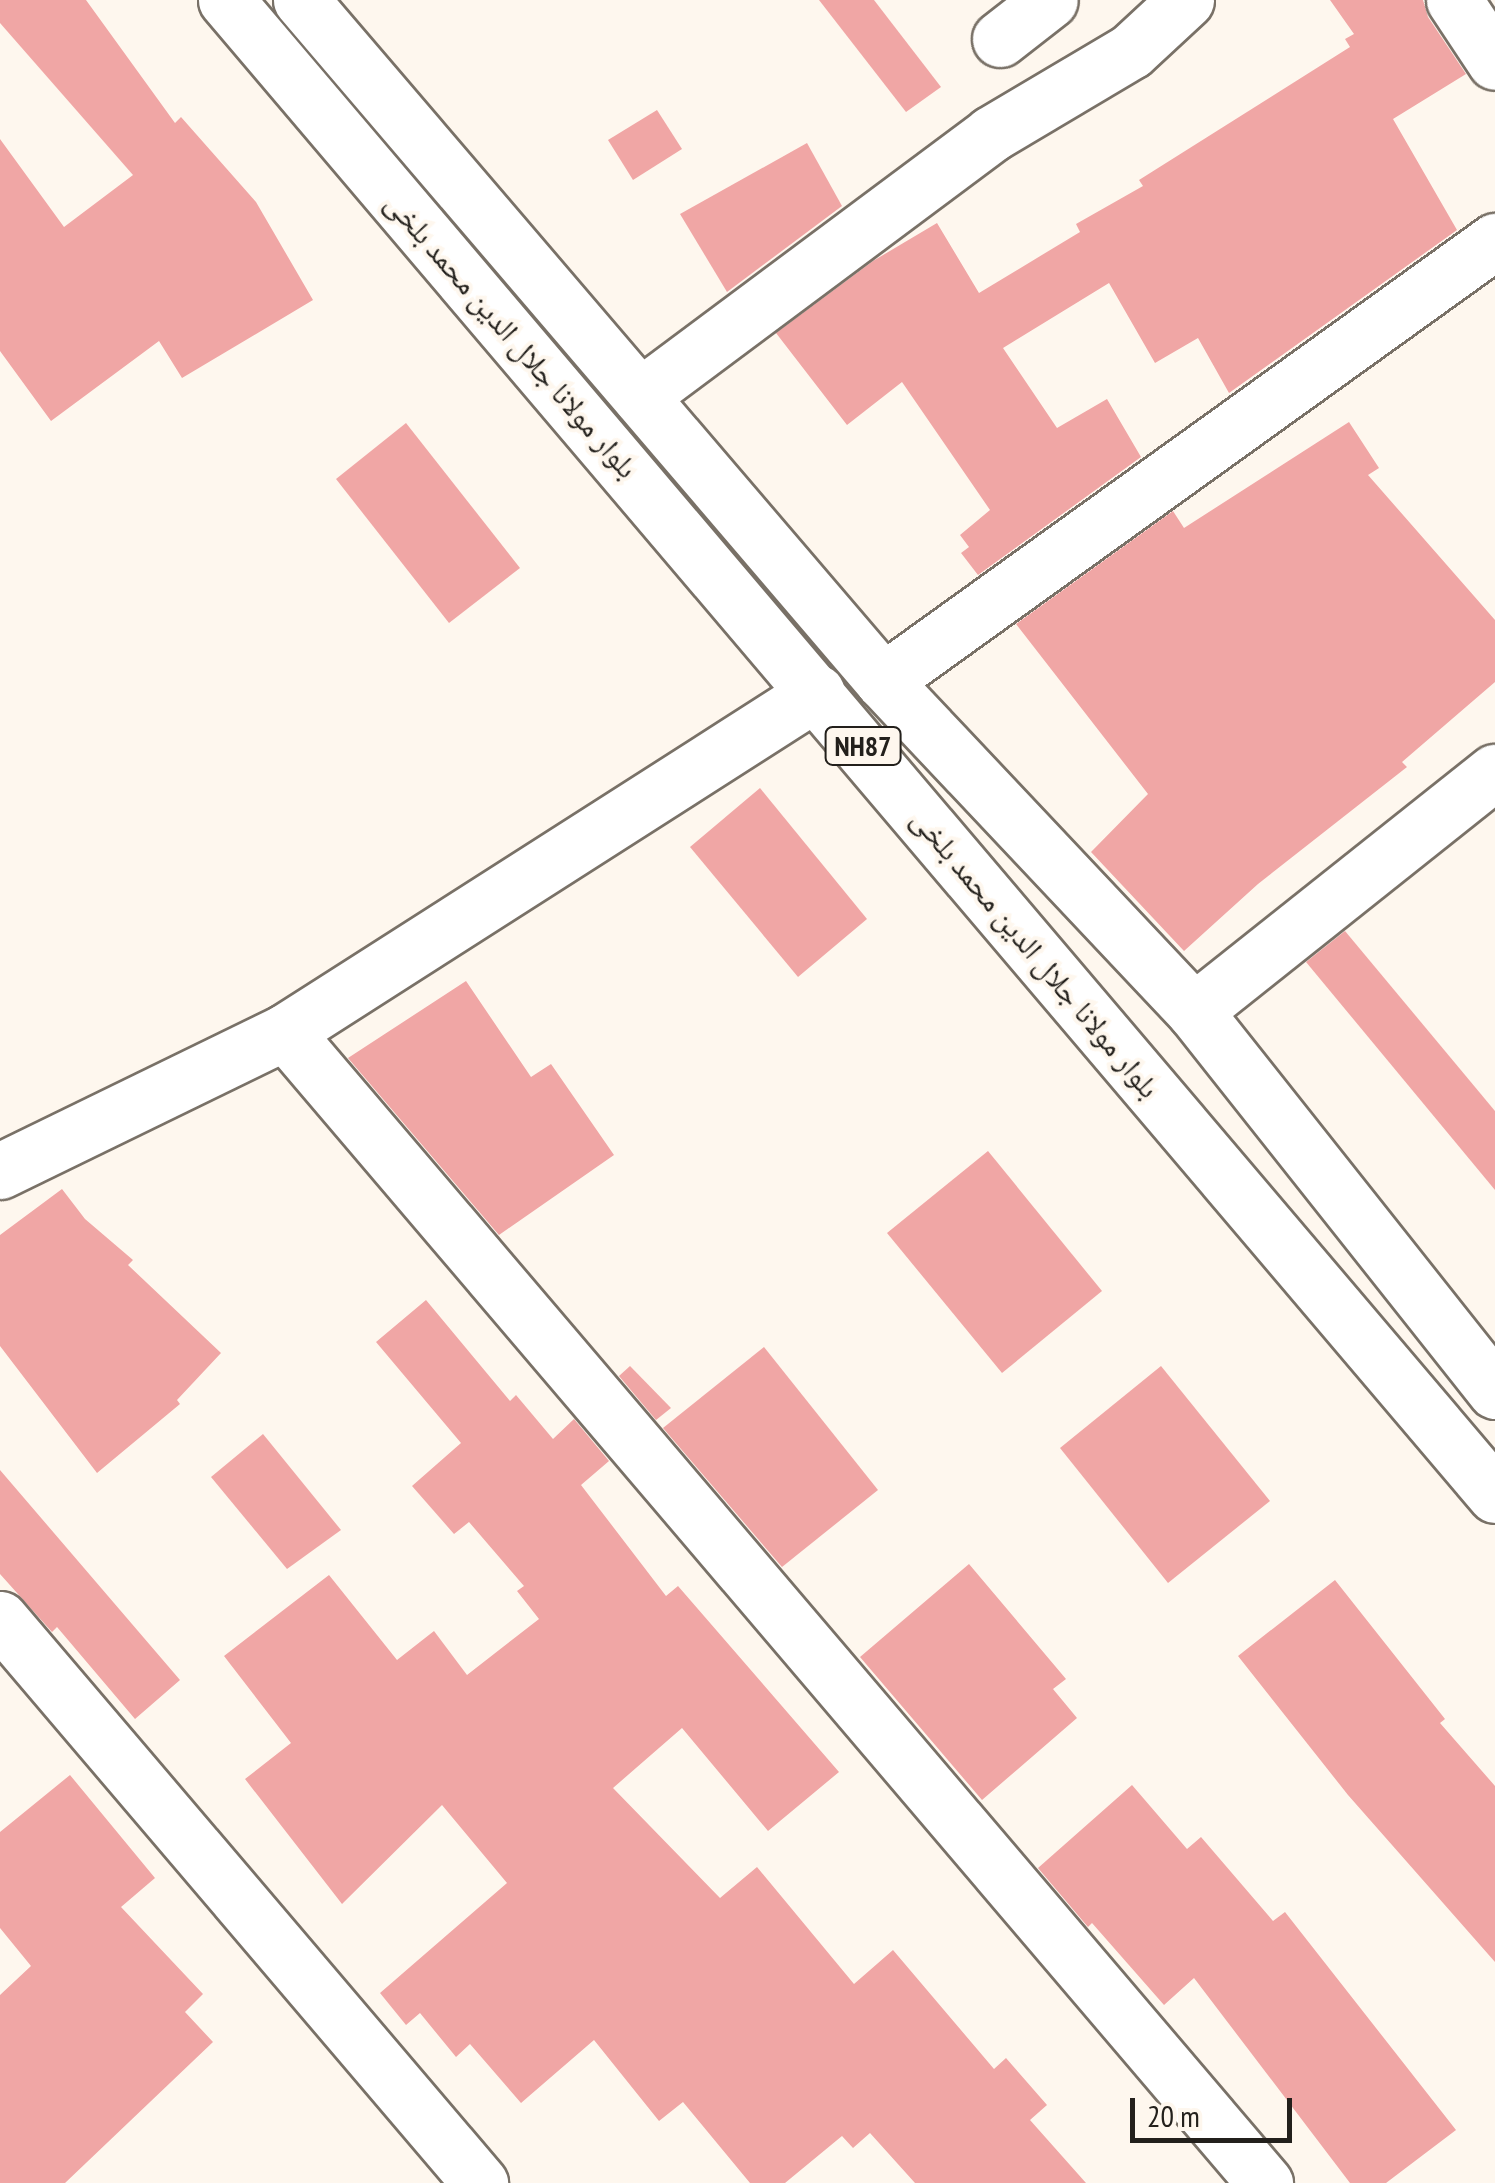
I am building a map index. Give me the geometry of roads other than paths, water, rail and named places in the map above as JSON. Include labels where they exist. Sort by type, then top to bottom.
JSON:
[{"type":"street","name":"بلوار مولانا جلال الدین محمد بلخی","points":[[226,0],[1495,1495]]},
{"type":"street","name":"بلوار مولانا جلال الدین محمد بلخی","points":[[302,0],[883,681],[1194,1011],[1495,1391]]},
{"type":"street","points":[[1000,39],[1050,0]]},
{"type":"street","points":[[640,396],[991,134],[1131,51],[1186,0]]},
{"type":"street","points":[[1454,0],[1495,62]]},
{"type":"street","points":[[883,681],[1495,241]]},
{"type":"street","points":[[0,1171],[285,1032],[817,692]]},
{"type":"street","points":[[1194,1011],[1495,772]]},
{"type":"street","points":[[285,1032],[1266,2183]]},
{"type":"street","points":[[0,1620],[480,2183]]}]
